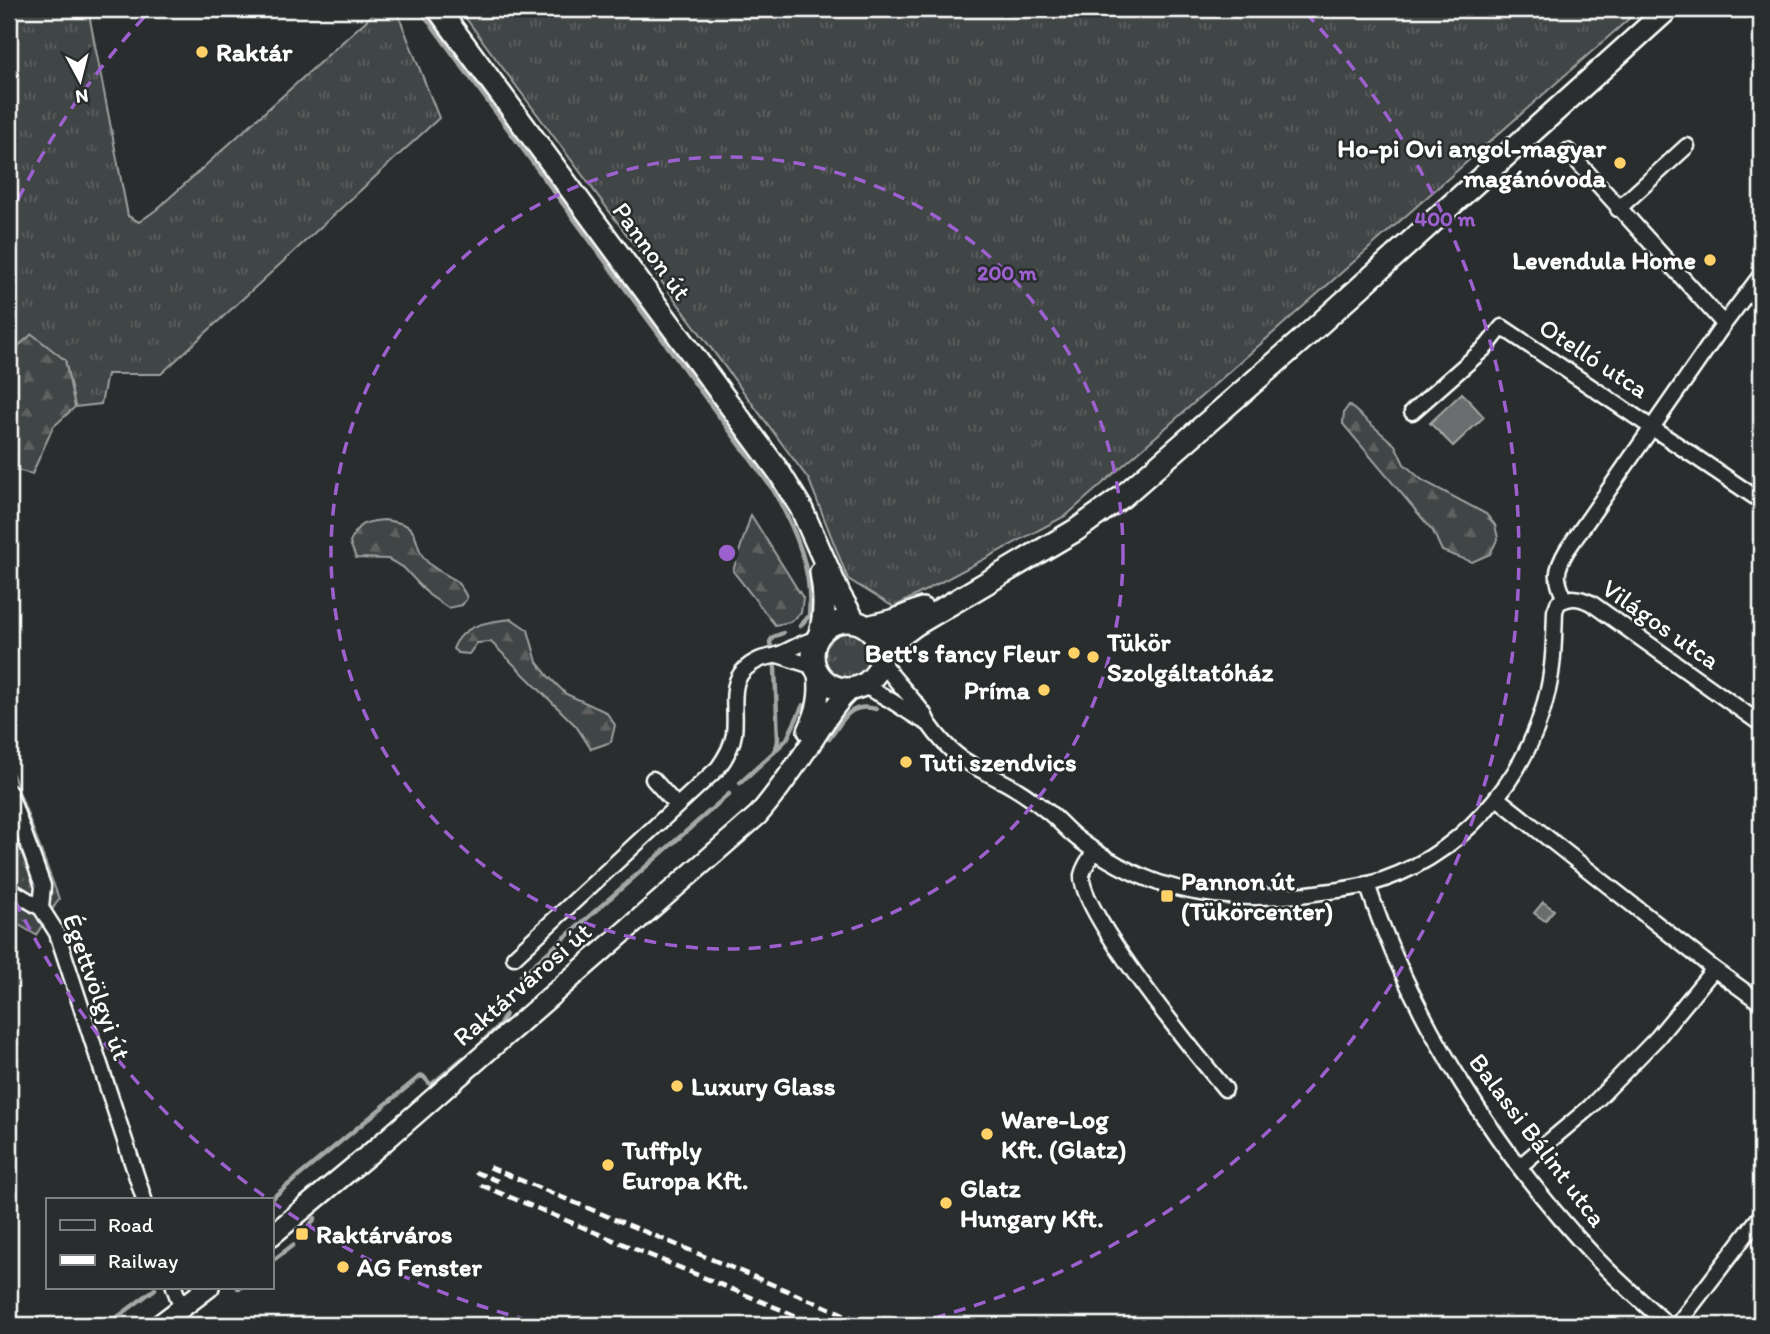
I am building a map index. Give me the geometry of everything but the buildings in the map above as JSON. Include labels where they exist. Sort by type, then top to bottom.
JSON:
[{"type":"main road","name":"Pannon út","points":[[438,9],[779,472],[812,532],[840,596],[861,624]]},
{"type":"main road","points":[[818,636],[836,622],[861,624],[908,616],[1000,573],[1076,530],[1122,497],[1304,338],[1668,9]]},
{"type":"main road","name":"Pannon út","points":[[812,532],[825,591],[825,616],[818,636]]},
{"type":"main road","name":"Raktárvárosi út","points":[[857,688],[875,676],[881,658],[905,632],[1000,573]]},
{"type":"main road","points":[[861,624],[878,639],[881,658]]},
{"type":"main road","name":"Raktárvárosi út","points":[[816,671],[813,653],[818,636]]},
{"type":"main road","points":[[816,671],[836,688],[857,688]]},
{"type":"street","points":[[1618,209],[1687,146]]},
{"type":"street","points":[[1568,150],[1618,209],[1724,324]]},
{"type":"street","points":[[881,658],[894,679],[955,754],[1001,780],[1047,811],[1095,851],[1156,882],[1218,896],[1286,896],[1367,884],[1400,872],[1437,852],[1468,828],[1497,798],[1520,765],[1541,716],[1551,677],[1555,611],[1565,599],[1558,583],[1559,565],[1724,324],[1760,278]]},
{"type":"street","name":"Otelló utca","points":[[1412,412],[1487,346],[1502,327],[1761,501]]},
{"type":"street","name":"Világos utca","points":[[1565,599],[1578,598],[1591,603],[1761,724]]},
{"type":"street","points":[[514,957],[718,768],[731,749],[734,728],[733,694],[740,675],[762,659],[778,655],[802,641],[818,636]]},
{"type":"street","points":[[778,655],[816,671]]},
{"type":"street","name":"Raktárvárosi út","points":[[798,762],[819,703],[821,691],[816,671]]},
{"type":"street","points":[[857,688],[887,696],[929,724]]},
{"type":"street","name":"Raktárvárosi út","points":[[273,1234],[379,1146],[758,815],[782,787],[823,722],[842,698],[857,688]]},
{"type":"street","points":[[653,779],[677,806]]},
{"type":"street","name":"Égettvölgyi út","points":[[9,792],[43,886],[41,908],[57,933],[144,1198]]},
{"type":"street","points":[[1497,798],[1761,1003]]},
{"type":"street","points":[[1095,851],[1082,875],[1084,890],[1111,939],[1178,1031],[1225,1089]]},
{"type":"street","name":"Balassi Bálint utca","points":[[1367,884],[1410,988],[1449,1063],[1488,1122],[1520,1166],[1598,1260],[1668,1325]]},
{"type":"street","points":[[9,889],[41,908]]},
{"type":"street","points":[[1520,1166],[1590,1107],[1657,1038],[1714,969]]},
{"type":"street","points":[[1677,1325],[1761,1215]]},
{"type":"street","points":[[174,1288],[182,1309]]},
{"type":"street","points":[[159,1325],[208,1288]]},
{"type":"green space","points":[[9,9],[88,9],[128,216],[139,222],[156,210],[379,9],[396,9],[439,118],[161,374],[107,374],[101,404],[75,407],[65,360],[9,354]]},
{"type":"green space","points":[[459,9],[1640,9],[1067,515],[894,607],[848,579],[809,480]]},
{"type":"green space","points":[[32,334],[65,360],[75,407],[53,427],[32,474],[9,468],[9,391],[15,389],[9,354]]},
{"type":"green space","points":[[1349,405],[1395,445],[1404,464],[1422,480],[1486,514],[1495,525],[1498,538],[1490,554],[1472,562],[1442,551],[1433,531],[1343,424],[1344,412]]},
{"type":"green space","points":[[751,515],[803,598],[801,613],[790,622],[775,625],[733,571]]},
{"type":"green space","points":[[384,520],[401,523],[410,528],[429,564],[452,578],[463,589],[467,598],[462,605],[448,608],[429,595],[403,567],[388,559],[356,558],[350,543],[356,531],[362,524]]},
{"type":"green space","points":[[512,619],[528,630],[537,662],[566,694],[606,712],[615,725],[611,742],[591,749],[576,726],[491,642],[477,643],[469,654],[458,653],[453,649],[457,641],[470,629],[486,623]]},
{"type":"green space","points":[[848,628],[858,630],[866,636],[872,644],[872,664],[866,672],[858,678],[848,680],[838,678],[830,672],[824,664],[822,654],[824,644],[830,636],[838,630]]},
{"type":"green space","points":[[9,764],[59,899],[36,935],[9,919]]},
{"type":"shaded area","points":[[1462,393],[1484,417],[1453,446],[1430,423]]},
{"type":"shaded area","points":[[1543,902],[1554,910],[1545,921],[1534,913]]},
{"type":"waterway","points":[[420,9],[774,491],[796,536],[805,567],[810,599],[809,616],[800,626]]},
{"type":"waterway","points":[[740,783],[775,751],[778,741],[775,668],[770,642],[773,637],[783,633]]},
{"type":"waterway","points":[[777,749],[787,739],[803,705]]},
{"type":"waterway","points":[[829,739],[853,711],[859,708],[876,709]]},
{"type":"waterway","points":[[521,976],[729,794]]},
{"type":"waterway","points":[[483,1041],[500,1025],[505,1014]]},
{"type":"waterway","points":[[272,1198],[419,1077],[423,1076],[431,1085],[463,1058]]},
{"type":"waterway","points":[[302,1237],[315,1218]]},
{"type":"waterway","points":[[273,1260],[293,1245]]},
{"type":"waterway","points":[[107,1325],[155,1289]]},
{"type":"railway","points":[[489,1167],[870,1325]]},
{"type":"railway","points":[[475,1172],[498,1181]]},
{"type":"railway","points":[[481,1185],[818,1325]]},
{"type":"place","name":"Raktár","points":[[202,52]]},
{"type":"place","name":"Ho-pi Ovi angol-magyar magánóvoda","points":[[1620,163]]},
{"type":"place","name":"Levendula Home","points":[[1710,260]]},
{"type":"place","name":"Bett's fancy Fleur","points":[[1074,653]]},
{"type":"place","name":"Tükör Szolgáltatóház","points":[[1093,657]]},
{"type":"place","name":"Príma","points":[[1044,690]]},
{"type":"place","name":"Tuti szendvics","points":[[906,762]]},
{"type":"place","name":"Pannon út (Tükörcenter)","points":[[1167,896]]},
{"type":"place","name":"Luxury Glass","points":[[677,1086]]},
{"type":"place","name":"Ware-Log Kft. (Glatz)","points":[[987,1134]]},
{"type":"place","name":"Tuffply Europa Kft.","points":[[608,1165]]},
{"type":"place","name":"Glatz Hungary Kft.","points":[[946,1203]]},
{"type":"place","name":"Raktárváros","points":[[302,1234]]},
{"type":"place","name":"AG Fenster","points":[[343,1267]]}]
